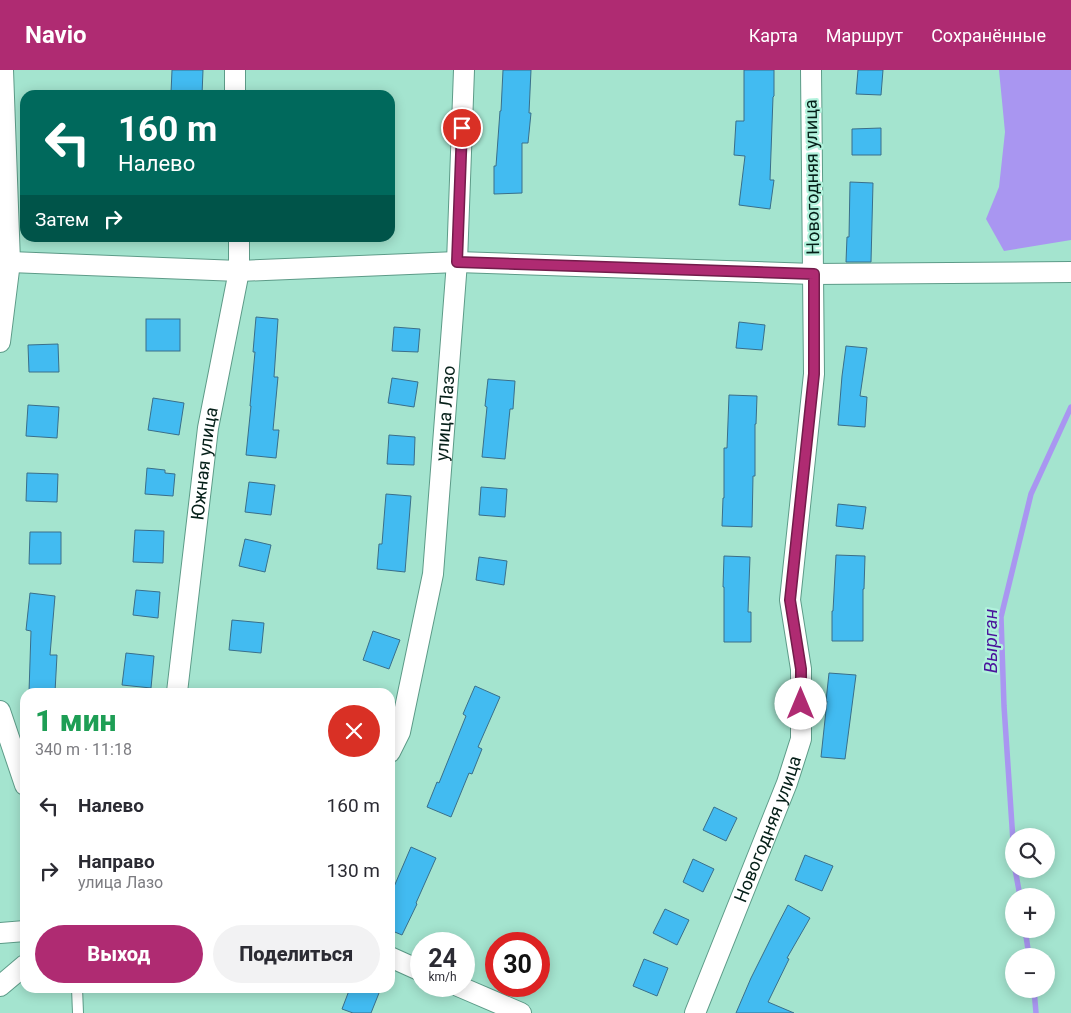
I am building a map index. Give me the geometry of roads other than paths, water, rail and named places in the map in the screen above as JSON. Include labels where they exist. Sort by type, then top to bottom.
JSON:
[{"type":"street","points":[[0,342],[5,263],[3,70]]},
{"type":"street","points":[[235,70],[235,90]]},
{"type":"street","name":"улица Лазо","points":[[395,742],[400,732],[433,574],[457,262],[464,70]]},
{"type":"street","name":"Новогодняя улица","points":[[695,1013],[787,783],[801,738],[801,669],[790,600],[814,374],[811,70]]},
{"type":"street","name":"Южная улица","points":[[177,688],[208,428],[240,271],[239,242]]},
{"type":"street","points":[[5,263],[240,271],[457,262],[814,274],[1071,272]]},
{"type":"street","points":[[0,711],[20,770]]},
{"type":"street","points":[[0,933],[20,931]]},
{"type":"street","points":[[395,959],[410,966]]},
{"type":"street","points":[[0,986],[20,969]]},
{"type":"street","points":[[475,993],[522,1013]]},
{"type":"lane","points":[[77,993],[78,1013]]},
{"type":"waterway","name":"Вырган","points":[[1012,828],[1004,706],[1001,617],[1031,494],[1071,407]]},
{"type":"waterway","name":"Вырган","points":[[1017,878],[1019,888]]},
{"type":"waterway","name":"Вырган","points":[[1026,938],[1028,948]]},
{"type":"waterway","name":"Вырган","points":[[1035,998],[1036,1013]]}]
